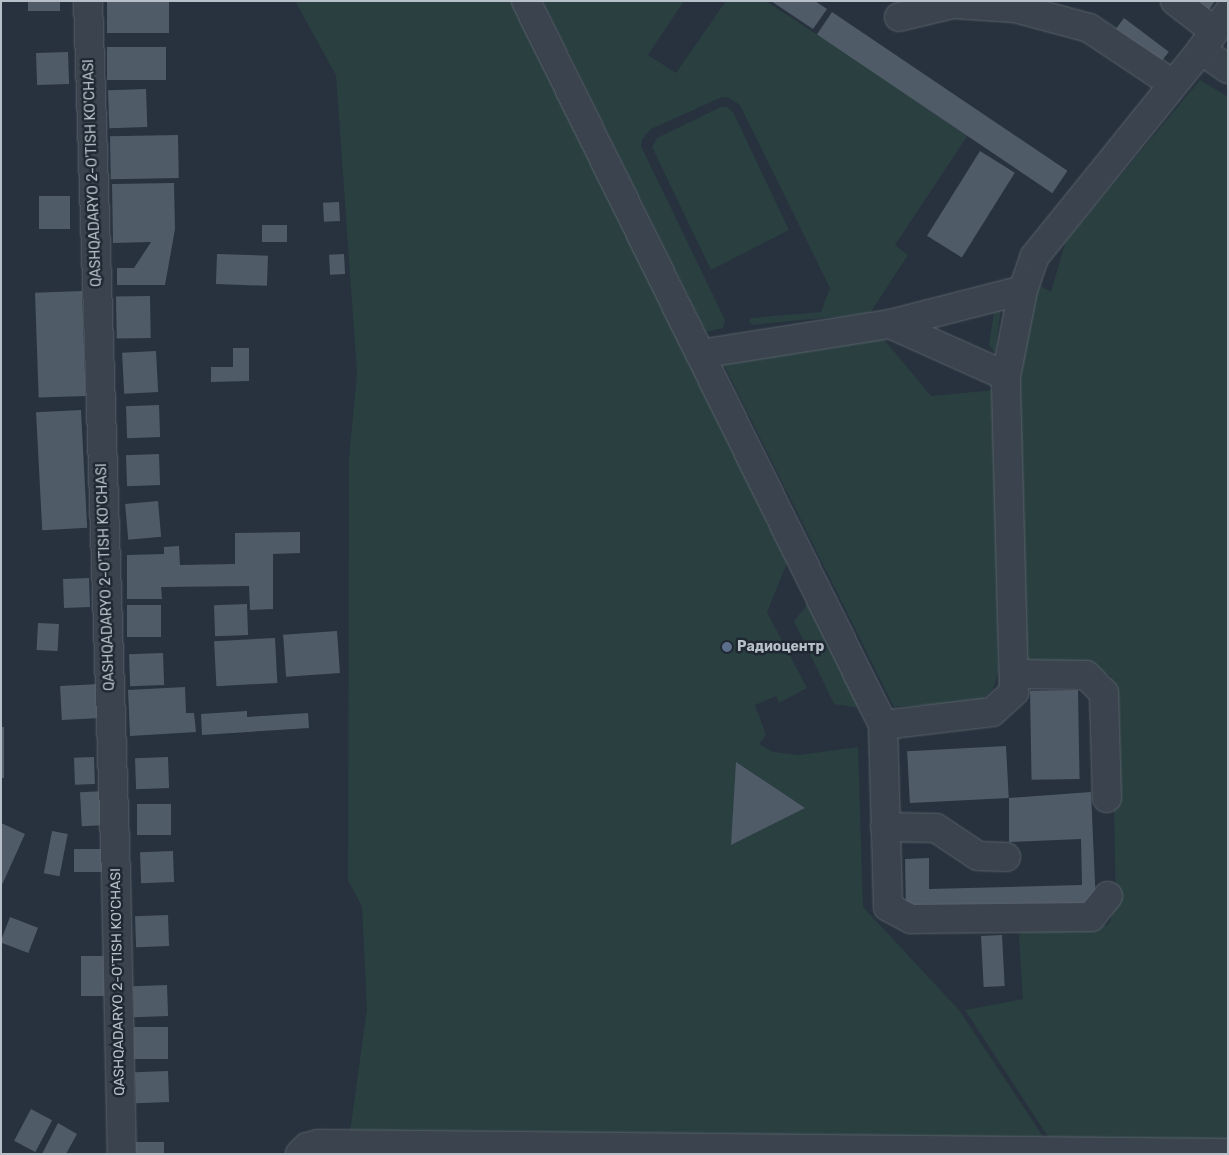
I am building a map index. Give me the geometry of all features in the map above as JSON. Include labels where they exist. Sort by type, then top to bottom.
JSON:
[{"type":"street","name":"QASHQADARYO 2-O'TISH KO'CHASI","points":[[88,1],[116,875],[122,1154]]},
{"type":"street","points":[[526,1],[883,724],[888,907],[911,919],[1092,917],[1108,896]]},
{"type":"street","points":[[1175,1],[1214,31],[1228,69]]},
{"type":"street","points":[[899,17],[953,4],[1015,8],[1089,28],[1173,84]]},
{"type":"street","points":[[883,724],[992,712],[1014,692],[1006,376],[1023,290],[1035,256],[1214,31]]},
{"type":"street","points":[[700,354],[890,324],[1023,290]]},
{"type":"street","points":[[890,324],[1006,376]]},
{"type":"street","points":[[1014,674],[1086,675],[1104,693],[1107,798]]},
{"type":"street","points":[[885,826],[936,828],[978,856],[1006,857]]},
{"type":"street","points":[[300,1154],[307,1147],[318,1144],[441,1149],[1228,1153]]},
{"type":"green space","points":[[295,1],[513,1],[787,563],[767,612],[807,688],[779,703],[776,696],[755,705],[766,735],[759,744],[773,752],[799,755],[858,747],[863,907],[959,1010],[1044,1138],[350,1132],[367,1009],[362,907],[348,880],[349,457],[357,373],[336,75]]},
{"type":"green space","points":[[543,1],[684,1],[648,55],[676,73],[726,1],[766,1],[968,135],[895,245],[908,255],[870,313],[753,325],[749,322],[751,318],[821,312],[830,288],[740,105],[729,98],[722,97],[651,129],[642,139],[641,146],[725,320],[723,328],[706,332]]},
{"type":"green space","points":[[1200,80],[1228,97],[1228,1141],[1049,1138],[965,1010],[1023,999],[1019,937],[1022,930],[1088,931],[1109,924],[1116,905],[1111,676],[1085,663],[1037,668],[1023,656],[1020,354],[1026,319],[1039,285],[1051,292],[1066,241]]},
{"type":"green space","points":[[721,107],[727,107],[733,112],[789,230],[711,270],[652,147],[657,138]]},
{"type":"green space","points":[[1002,301],[995,353],[989,345],[995,304]]},
{"type":"green space","points":[[882,337],[931,396],[995,390],[998,672],[993,689],[980,701],[894,707],[724,365]]},
{"type":"green space","points":[[809,603],[860,708],[834,704],[794,621]]},
{"type":"building","points":[[28,1],[60,1],[60,11],[28,11]]},
{"type":"building","points":[[107,1],[169,1],[169,33],[107,33]]},
{"type":"building","points":[[771,1],[815,1],[827,9],[813,29]]},
{"type":"building","points":[[1196,1],[1215,1],[1209,10]]},
{"type":"building","points":[[832,12],[1067,171],[1052,193],[817,34]]},
{"type":"building","points":[[1124,18],[1169,52],[1157,67],[1113,33]]},
{"type":"building","points":[[107,47],[166,47],[166,80],[107,80]]},
{"type":"building","points":[[68,52],[69,84],[37,85],[36,53]]},
{"type":"building","points":[[146,89],[147,127],[109,128],[108,90]]},
{"type":"building","points":[[178,135],[179,178],[111,179],[110,136]]},
{"type":"building","points":[[980,151],[1015,173],[962,258],[927,236]]},
{"type":"building","points":[[174,183],[175,229],[165,285],[117,285],[117,268],[134,268],[151,242],[113,243],[112,184]]},
{"type":"building","points":[[39,196],[70,196],[70,229],[39,229]]},
{"type":"building","points":[[339,202],[340,221],[324,222],[323,203]]},
{"type":"building","points":[[262,225],[287,225],[287,242],[262,242]]},
{"type":"building","points":[[217,254],[268,256],[267,286],[216,284]]},
{"type":"building","points":[[344,254],[345,274],[330,275],[329,255]]},
{"type":"building","points":[[82,291],[86,396],[39,398],[35,293]]},
{"type":"building","points":[[150,296],[151,338],[117,339],[116,297]]},
{"type":"building","points":[[233,348],[249,348],[249,381],[211,382],[211,367],[233,367]]},
{"type":"building","points":[[156,351],[158,392],[124,394],[122,353]]},
{"type":"building","points":[[159,405],[160,437],[127,438],[126,406]]},
{"type":"building","points":[[81,410],[87,528],[42,530],[36,412]]},
{"type":"building","points":[[159,454],[160,485],[127,486],[126,455]]},
{"type":"building","points":[[158,501],[161,537],[128,540],[125,504]]},
{"type":"building","points":[[300,532],[300,553],[273,554],[273,609],[250,610],[249,586],[161,587],[162,599],[127,599],[127,555],[164,554],[164,547],[179,546],[180,565],[235,564],[235,533]]},
{"type":"building","points":[[89,578],[90,607],[64,608],[63,579]]},
{"type":"building","points":[[247,604],[248,635],[215,636],[214,605]]},
{"type":"building","points":[[127,605],[161,605],[161,637],[127,637]]},
{"type":"building","points":[[38,623],[59,624],[58,651],[37,650]]},
{"type":"building","points":[[337,631],[340,673],[286,677],[283,635]]},
{"type":"building","points":[[275,638],[277,683],[216,686],[214,641]]},
{"type":"building","points":[[163,653],[164,685],[130,686],[129,654]]},
{"type":"building","points":[[99,684],[101,718],[62,720],[60,686]]},
{"type":"building","points":[[185,687],[186,713],[194,713],[196,732],[130,736],[128,690]]},
{"type":"building","points":[[1078,690],[1080,779],[1032,780],[1030,691]]},
{"type":"building","points":[[247,711],[247,717],[308,713],[309,728],[202,735],[201,714]]},
{"type":"building","points":[[1,727],[4,727],[4,778],[1,778]]},
{"type":"building","points":[[1006,746],[1009,798],[910,803],[907,751]]},
{"type":"building","points":[[94,757],[95,784],[75,785],[74,758]]},
{"type":"building","points":[[168,757],[169,788],[136,789],[135,758]]},
{"type":"building","points":[[736,762],[805,808],[731,845]]},
{"type":"building","points":[[105,791],[107,825],[82,826],[80,792]]},
{"type":"building","points":[[1091,792],[1096,905],[906,910],[905,859],[929,858],[929,889],[1082,885],[1081,839],[1009,842],[1009,798]]},
{"type":"building","points":[[137,804],[171,804],[171,835],[137,835]]},
{"type":"building","points":[[1,823],[25,834],[1,887]]},
{"type":"building","points":[[52,831],[68,834],[60,876],[44,873]]},
{"type":"building","points":[[74,849],[103,849],[103,872],[74,872]]},
{"type":"building","points":[[173,851],[174,882],[141,883],[140,852]]},
{"type":"building","points":[[168,915],[169,946],[136,947],[135,916]]},
{"type":"building","points":[[10,917],[38,928],[28,953],[1,942]]},
{"type":"building","points":[[1002,935],[1005,986],[984,987],[981,936]]},
{"type":"building","points":[[81,956],[109,956],[109,996],[81,996]]},
{"type":"building","points":[[167,985],[168,1016],[134,1017],[133,986]]},
{"type":"building","points":[[134,1027],[168,1027],[168,1059],[134,1059]]},
{"type":"building","points":[[168,1071],[169,1102],[136,1103],[135,1072]]},
{"type":"building","points":[[31,1109],[52,1120],[35,1152],[14,1141]]},
{"type":"building","points":[[58,1123],[77,1134],[66,1154],[42,1154]]},
{"type":"building","points":[[131,1142],[164,1142],[164,1154],[131,1154]]},
{"type":"place","name":"Радиоцентр","points":[[727,647]]}]
